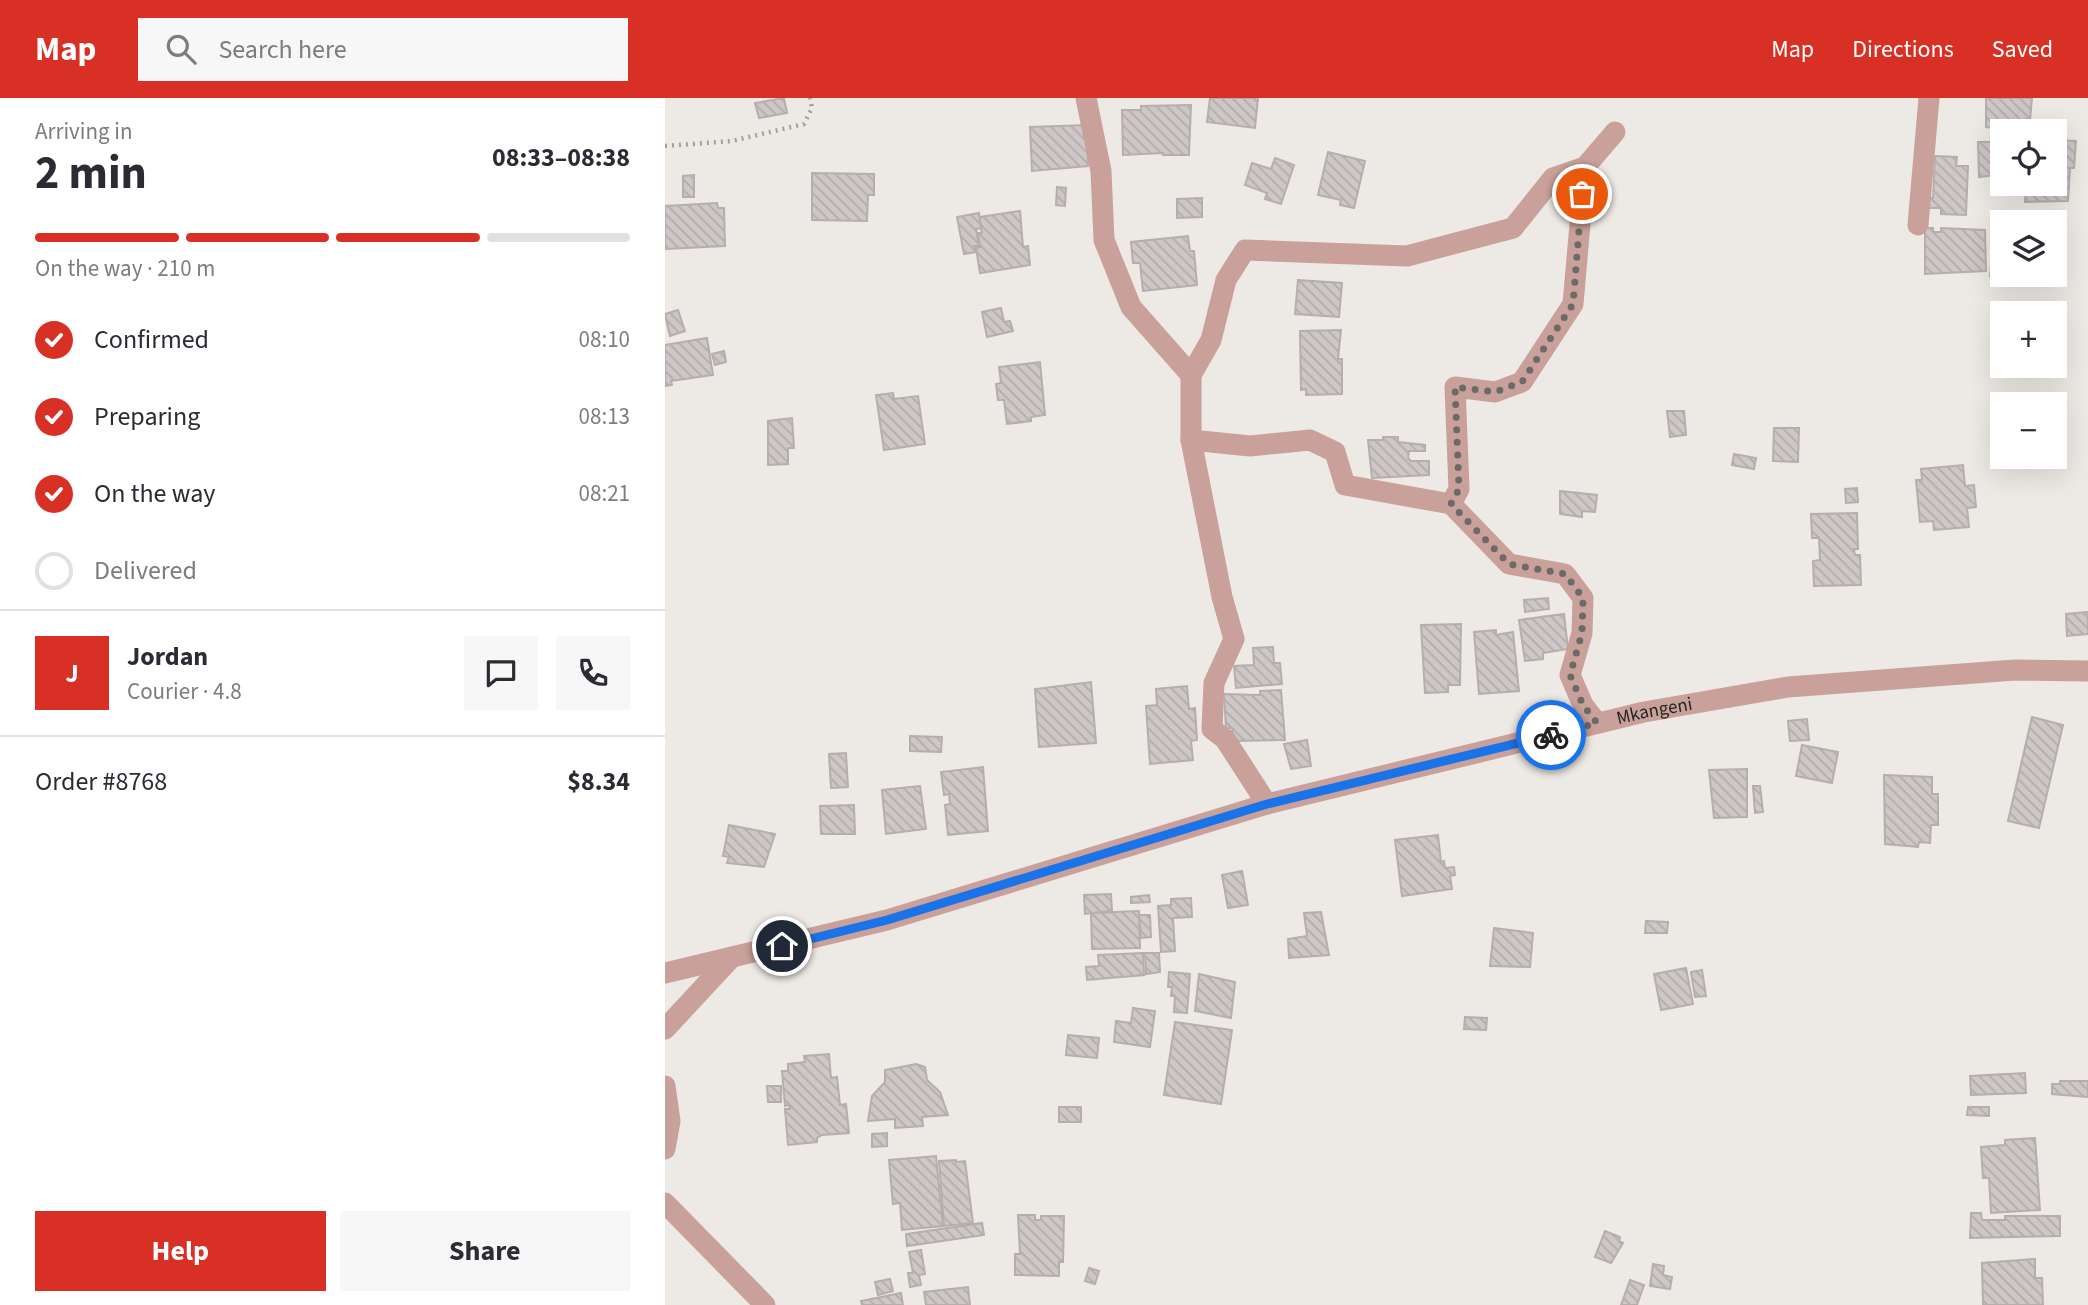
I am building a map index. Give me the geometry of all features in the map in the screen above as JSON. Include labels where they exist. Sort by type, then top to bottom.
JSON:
[{"type":"street","points":[[1086,98],[1101,171],[1104,240],[1131,307],[1191,375]]},
{"type":"street","points":[[1918,225],[1929,98]]},
{"type":"street","points":[[1267,804],[1225,738],[1212,730],[1214,682],[1234,639],[1222,597],[1191,440],[1191,375],[1211,340],[1226,280],[1245,250],[1407,256],[1513,228],[1553,178],[1585,167],[1615,132]]},
{"type":"street","points":[[1451,504],[1459,489],[1455,387],[1495,392],[1522,382],[1573,304],[1585,167]]},
{"type":"street","points":[[1191,440],[1250,446],[1310,440],[1335,452],[1345,485],[1451,504],[1509,564],[1565,574],[1583,598],[1582,633],[1570,675],[1583,705],[1597,723]]},
{"type":"street","name":"Mkangeni","points":[[665,973],[887,920],[1267,804],[1644,712],[1788,687],[2015,670],[2088,671]]},
{"type":"street","points":[[665,1028],[730,959]]},
{"type":"street","points":[[665,1086],[670,1121],[665,1149]]},
{"type":"street","points":[[665,1203],[765,1305]]},
{"type":"path","points":[[665,146],[732,141],[804,124],[812,108],[810,98]]},
{"type":"building","points":[[784,98],[787,113],[759,118],[755,103]]},
{"type":"building","points":[[1210,98],[1258,98],[1255,128],[1207,122]]},
{"type":"building","points":[[1986,98],[2032,98],[2030,119],[1990,119],[1990,127],[1986,127]]},
{"type":"building","points":[[1191,105],[1189,155],[1123,155],[1122,110],[1141,110],[1141,106]]},
{"type":"building","points":[[1087,125],[1088,166],[1032,171],[1030,127]]},
{"type":"building","points":[[2067,141],[2076,141],[2074,168],[2070,168],[2068,201],[2025,202],[2025,196],[2067,196]]},
{"type":"building","points":[[1978,142],[1990,142],[1990,176],[1979,177]]},
{"type":"building","points":[[1328,152],[1365,161],[1354,208],[1340,205],[1341,200],[1318,195]]},
{"type":"building","points":[[1935,156],[1957,157],[1956,166],[1968,166],[1966,215],[1941,214],[1941,208],[1929,208],[1929,198],[1933,198]]},
{"type":"building","points":[[1275,158],[1294,165],[1281,204],[1265,199],[1267,193],[1245,185],[1252,163],[1271,169]]},
{"type":"building","points":[[812,173],[874,174],[874,195],[868,195],[867,221],[812,220]]},
{"type":"building","points":[[694,175],[694,197],[683,197],[683,176]]},
{"type":"building","points":[[1057,187],[1066,188],[1065,206],[1056,205]]},
{"type":"building","points":[[1202,198],[1202,217],[1177,218],[1177,199]]},
{"type":"building","points":[[717,203],[718,208],[724,208],[725,246],[665,249],[665,206]]},
{"type":"building","points":[[1020,211],[1023,247],[1028,246],[1030,265],[980,273],[976,248],[980,247],[978,233],[982,233],[979,217]]},
{"type":"building","points":[[979,213],[981,228],[976,229],[979,246],[974,246],[976,252],[964,254],[957,217]]},
{"type":"building","points":[[1925,228],[1933,228],[1933,232],[1941,232],[1941,228],[1985,230],[1986,271],[1925,274]]},
{"type":"building","points":[[1188,236],[1190,251],[1194,251],[1197,285],[1143,291],[1140,263],[1133,263],[1131,242]]},
{"type":"building","points":[[1298,280],[1342,283],[1339,317],[1295,314]]},
{"type":"building","points":[[1001,308],[1004,322],[1010,321],[1013,331],[987,337],[982,312]]},
{"type":"building","points":[[678,310],[685,331],[670,336],[665,314]]},
{"type":"building","points":[[1341,330],[1338,359],[1342,359],[1342,394],[1306,395],[1306,389],[1301,390],[1300,331]]},
{"type":"building","points":[[707,338],[713,375],[671,381],[672,385],[665,386],[665,345]]},
{"type":"building","points":[[724,351],[726,362],[715,365],[712,354]]},
{"type":"building","points":[[1040,362],[1045,415],[1031,417],[1031,421],[1007,424],[1004,400],[998,400],[996,384],[1001,383],[999,367]]},
{"type":"building","points":[[893,393],[894,399],[918,396],[925,444],[884,450],[876,395]]},
{"type":"building","points":[[1667,411],[1684,411],[1686,435],[1670,437]]},
{"type":"building","points":[[792,418],[794,448],[788,448],[788,464],[768,465],[768,421]]},
{"type":"building","points":[[1774,428],[1799,428],[1798,462],[1773,461]]},
{"type":"building","points":[[1383,437],[1398,437],[1398,442],[1425,445],[1425,451],[1409,451],[1408,458],[1411,461],[1429,461],[1429,475],[1372,478],[1368,440],[1383,440]]},
{"type":"building","points":[[1734,454],[1756,458],[1754,469],[1732,465]]},
{"type":"building","points":[[1963,465],[1965,486],[1974,485],[1976,507],[1967,508],[1969,527],[1934,530],[1933,521],[1920,522],[1916,480],[1922,480],[1921,469]]},
{"type":"building","points":[[1857,488],[1858,502],[1846,503],[1845,489]]},
{"type":"building","points":[[1560,491],[1597,495],[1595,512],[1582,511],[1582,517],[1560,514]]},
{"type":"building","points":[[1857,513],[1858,549],[1854,549],[1855,555],[1860,555],[1861,585],[1814,586],[1813,561],[1820,560],[1819,538],[1812,538],[1811,514]]},
{"type":"building","points":[[1548,598],[1549,609],[1525,612],[1524,600]]},
{"type":"building","points":[[2088,612],[2088,634],[2067,636],[2066,614]]},
{"type":"building","points":[[1564,614],[1568,649],[1543,653],[1543,659],[1525,661],[1519,620]]},
{"type":"building","points":[[1461,624],[1460,685],[1448,685],[1448,692],[1425,693],[1421,625]]},
{"type":"building","points":[[1496,630],[1496,635],[1513,632],[1519,691],[1479,694],[1474,632]]},
{"type":"building","points":[[1273,647],[1274,663],[1280,663],[1282,684],[1236,688],[1234,666],[1254,665],[1253,648]]},
{"type":"building","points":[[1091,682],[1096,743],[1039,747],[1035,689]]},
{"type":"building","points":[[1187,686],[1189,709],[1195,708],[1197,740],[1191,741],[1193,760],[1150,764],[1146,706],[1157,705],[1156,689]]},
{"type":"building","points":[[1281,690],[1285,740],[1233,741],[1232,728],[1226,728],[1224,694],[1260,695],[1260,691]]},
{"type":"building","points":[[2032,717],[2063,725],[2039,828],[2008,821]]},
{"type":"building","points":[[1807,719],[1809,740],[1790,741],[1788,721]]},
{"type":"building","points":[[910,736],[942,737],[941,752],[910,751]]},
{"type":"building","points":[[1307,740],[1311,766],[1291,769],[1284,744]]},
{"type":"building","points":[[1802,745],[1838,752],[1832,783],[1796,776]]},
{"type":"building","points":[[846,753],[848,787],[831,788],[829,754]]},
{"type":"building","points":[[983,767],[988,831],[948,835],[945,805],[950,804],[949,794],[944,795],[941,772]]},
{"type":"building","points":[[1747,769],[1747,817],[1714,818],[1709,770]]},
{"type":"building","points":[[1884,775],[1932,777],[1932,794],[1938,794],[1938,825],[1931,825],[1930,843],[1919,842],[1918,847],[1885,844]]},
{"type":"building","points":[[920,786],[926,829],[886,834],[882,790]]},
{"type":"building","points":[[1753,786],[1760,786],[1763,812],[1755,813]]},
{"type":"building","points":[[854,805],[855,834],[821,834],[820,806]]},
{"type":"building","points":[[729,825],[775,834],[764,867],[727,863],[729,857],[723,856]]},
{"type":"building","points":[[1438,835],[1441,862],[1444,861],[1445,868],[1454,867],[1455,875],[1450,876],[1452,889],[1402,896],[1395,840]]},
{"type":"building","points":[[1242,871],[1248,905],[1228,908],[1222,875]]},
{"type":"building","points":[[1111,894],[1112,911],[1085,914],[1084,895]]},
{"type":"building","points":[[1149,895],[1150,902],[1131,903],[1131,897]]},
{"type":"building","points":[[1191,898],[1192,917],[1173,918],[1175,951],[1161,952],[1158,906],[1171,905],[1171,899]]},
{"type":"building","points":[[1139,911],[1140,948],[1092,949],[1091,913]]},
{"type":"building","points":[[1321,912],[1329,955],[1289,958],[1288,939],[1307,936],[1304,913]]},
{"type":"building","points":[[1139,915],[1150,915],[1151,937],[1141,938]]},
{"type":"building","points":[[1646,921],[1668,922],[1667,933],[1645,933]]},
{"type":"building","points":[[1494,928],[1533,933],[1530,967],[1490,966]]},
{"type":"building","points":[[1143,953],[1144,975],[1087,980],[1086,967],[1099,966],[1098,955]]},
{"type":"building","points":[[1145,953],[1159,953],[1160,972],[1146,974]]},
{"type":"building","points":[[1686,968],[1693,1004],[1661,1010],[1654,974]]},
{"type":"building","points":[[1702,970],[1706,996],[1695,997],[1691,972]]},
{"type":"building","points":[[1169,972],[1190,974],[1187,1013],[1174,1012],[1175,996],[1171,996],[1172,987],[1168,987]]},
{"type":"building","points":[[1199,974],[1235,982],[1231,1018],[1195,1011]]},
{"type":"building","points":[[1133,1008],[1155,1011],[1150,1047],[1114,1042],[1116,1021],[1131,1023]]},
{"type":"building","points":[[1465,1017],[1487,1018],[1486,1030],[1464,1029]]},
{"type":"building","points":[[1175,1022],[1232,1030],[1221,1104],[1164,1095]]},
{"type":"building","points":[[1068,1035],[1099,1038],[1097,1058],[1066,1055]]},
{"type":"building","points":[[829,1054],[831,1078],[837,1077],[840,1105],[846,1104],[849,1133],[822,1135],[817,1138],[817,1142],[788,1145],[785,1109],[790,1109],[789,1105],[785,1106],[782,1071],[788,1071],[788,1064],[805,1062],[804,1056]]},
{"type":"building","points":[[916,1064],[925,1067],[927,1080],[940,1092],[948,1115],[922,1117],[923,1126],[895,1128],[895,1119],[868,1121],[872,1096],[885,1082],[885,1070]]},
{"type":"building","points":[[2025,1073],[2026,1093],[1971,1095],[1970,1076]]},
{"type":"building","points":[[2060,1081],[2088,1081],[2088,1097],[2052,1094],[2052,1084],[2060,1084]]},
{"type":"building","points":[[767,1086],[781,1086],[781,1102],[768,1102]]},
{"type":"building","points":[[1059,1107],[1081,1107],[1081,1122],[1059,1122]]},
{"type":"building","points":[[1968,1107],[1989,1107],[1989,1116],[1967,1115]]},
{"type":"building","points":[[887,1133],[887,1146],[872,1147],[872,1134]]},
{"type":"building","points":[[2035,1138],[2040,1210],[1991,1213],[1989,1178],[1983,1178],[1981,1147],[2005,1145],[2005,1140]]},
{"type":"building","points":[[936,1156],[943,1226],[902,1230],[900,1203],[893,1204],[889,1160]]},
{"type":"building","points":[[939,1161],[965,1161],[973,1223],[944,1226]]},
{"type":"building","points":[[1971,1213],[1981,1213],[1982,1220],[2005,1220],[2005,1216],[2060,1216],[2060,1236],[1970,1238]]},
{"type":"building","points":[[1018,1215],[1035,1215],[1035,1220],[1041,1220],[1041,1216],[1064,1216],[1063,1262],[1059,1262],[1059,1276],[1015,1275],[1015,1254],[1020,1254]]},
{"type":"building","points":[[982,1223],[984,1235],[907,1246],[906,1234]]},
{"type":"building","points":[[1605,1231],[1620,1237],[1619,1241],[1623,1243],[1611,1263],[1595,1257]]},
{"type":"building","points":[[921,1250],[925,1274],[919,1275],[921,1285],[910,1287],[908,1273],[913,1273],[909,1252]]},
{"type":"building","points":[[2035,1259],[2035,1278],[2042,1278],[2043,1305],[1983,1305],[1982,1263]]},
{"type":"building","points":[[1653,1264],[1664,1266],[1663,1275],[1672,1277],[1670,1289],[1650,1286]]},
{"type":"building","points":[[1089,1268],[1099,1271],[1095,1284],[1085,1281]]},
{"type":"building","points":[[890,1279],[893,1291],[878,1295],[875,1282]]},
{"type":"building","points":[[1630,1280],[1644,1285],[1637,1305],[1621,1305]]},
{"type":"building","points":[[968,1287],[970,1305],[926,1305],[924,1292]]},
{"type":"building","points":[[901,1293],[903,1305],[862,1305],[861,1301]]},
{"type":"way so far","points":[[1551,735],[1597,723],[1583,705],[1570,675],[1582,633],[1583,598],[1565,574],[1509,564],[1451,504],[1459,489],[1455,387],[1495,392],[1522,382],[1573,304],[1582,194]]},
{"type":"route","points":[[782,946],[887,920],[1267,804],[1551,735]]}]
